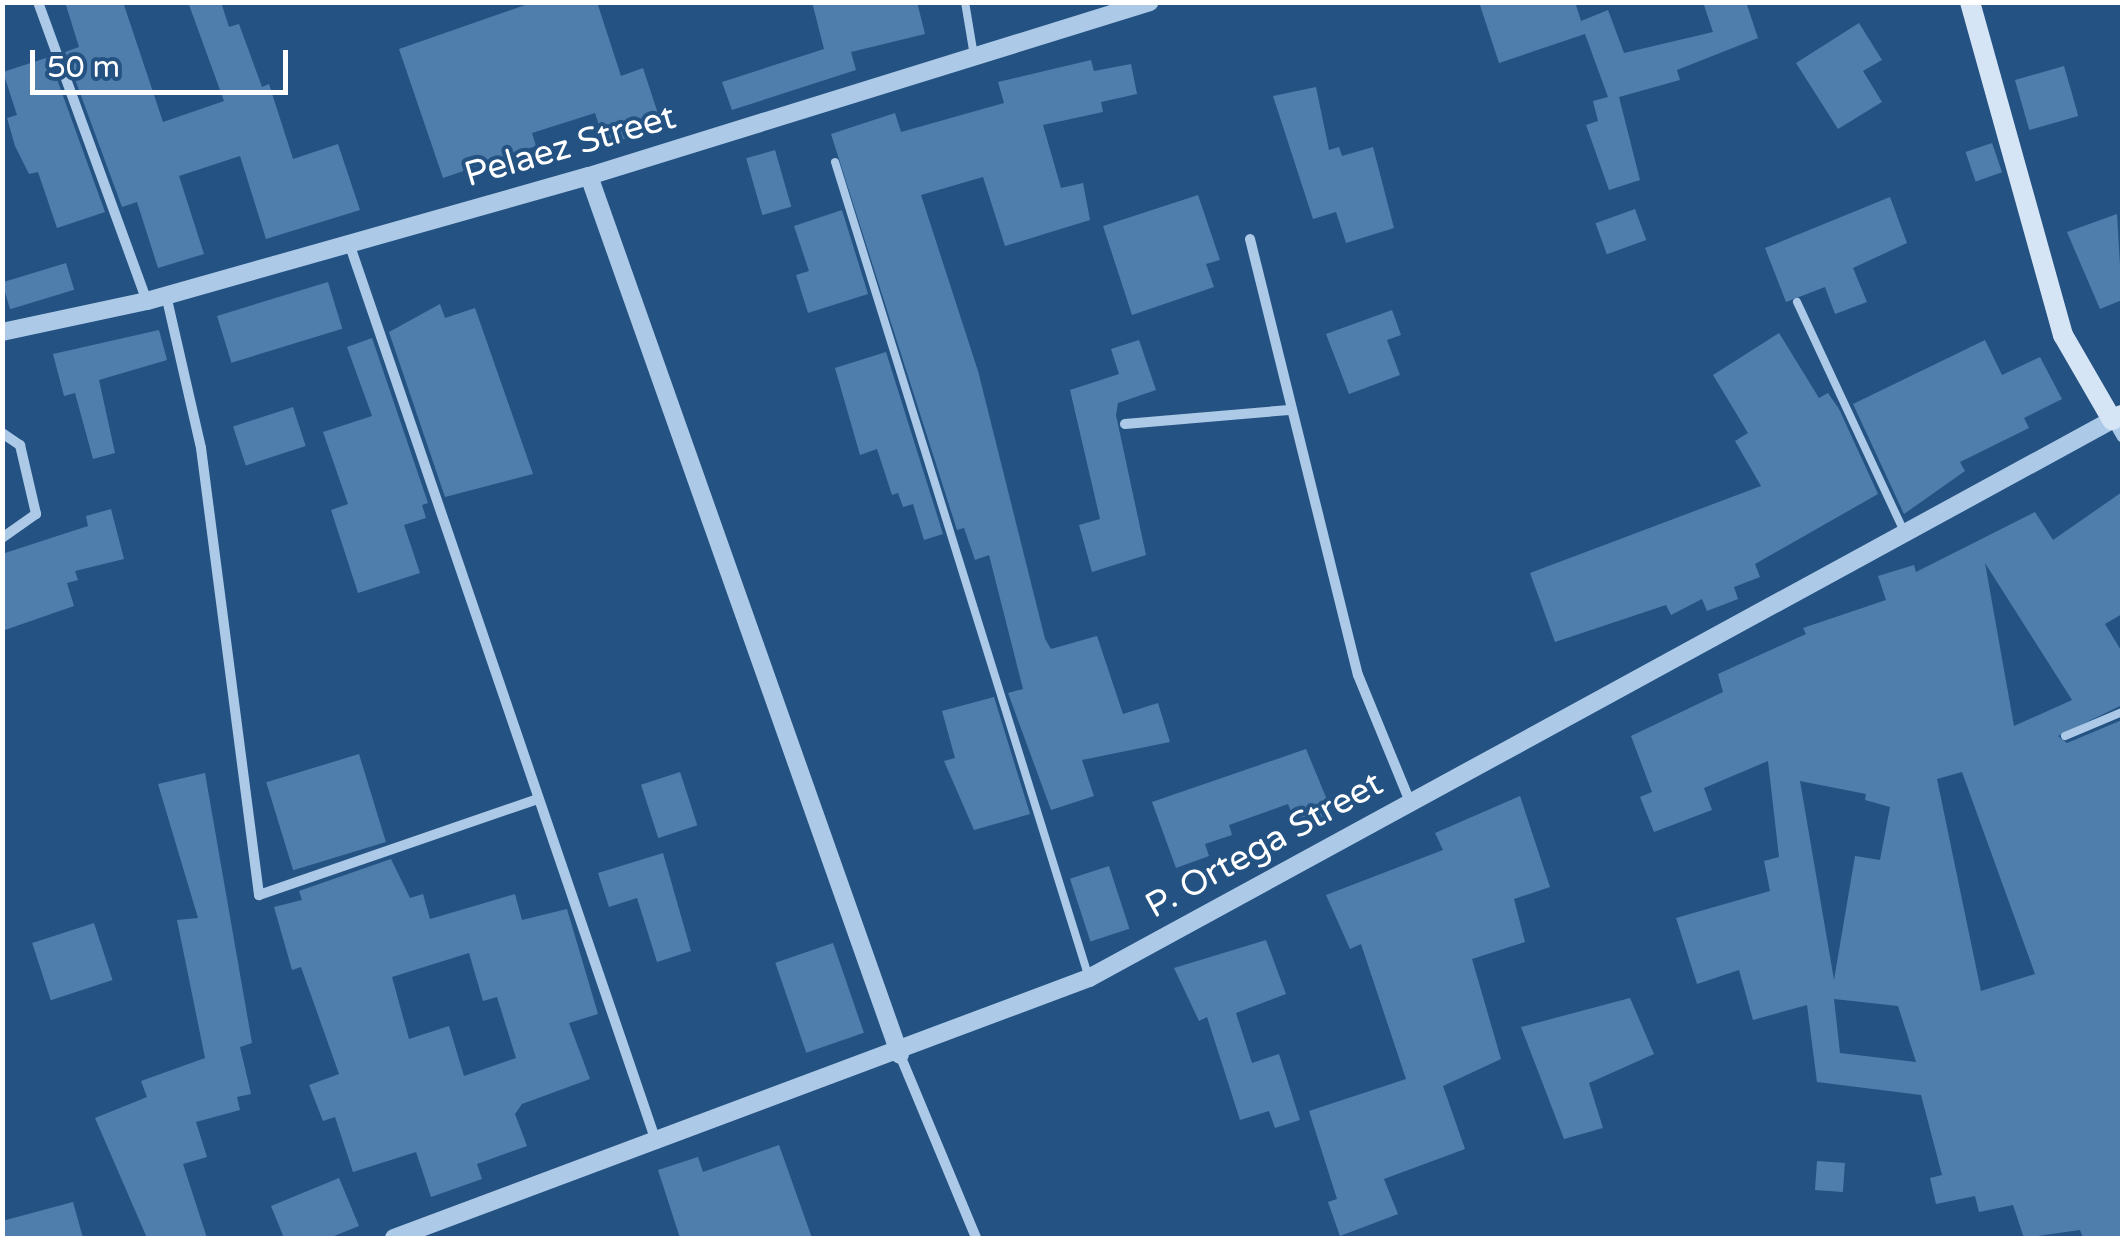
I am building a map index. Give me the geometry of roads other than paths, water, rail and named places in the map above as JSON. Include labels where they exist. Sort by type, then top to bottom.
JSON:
[{"type":"main road","points":[[1970,2],[2063,335],[2119,424]]},
{"type":"street","points":[[38,2],[147,301]]},
{"type":"street","name":"Pelaez Street","points":[[2,332],[147,301],[588,176],[974,61],[1150,2]]},
{"type":"street","points":[[588,176],[900,1055],[976,1238]]},
{"type":"street","points":[[1250,239],[1289,410],[1358,676],[1410,802]]},
{"type":"street","points":[[348,242],[657,1144]]},
{"type":"street","points":[[166,295],[201,448],[259,895],[538,799]]},
{"type":"street","points":[[1124,424],[1289,410]]},
{"type":"street","name":"P. Ortega Street","points":[[394,1238],[900,1055],[1089,978],[1906,534],[2119,424]]},
{"type":"street","points":[[2,433],[13,436],[26,460],[36,514],[2,538]]},
{"type":"lane","points":[[965,2],[974,61]]},
{"type":"lane","points":[[835,162],[1089,978]]},
{"type":"lane","points":[[1796,302],[1906,534]]},
{"type":"lane","points":[[2065,736],[2122,712]]}]
